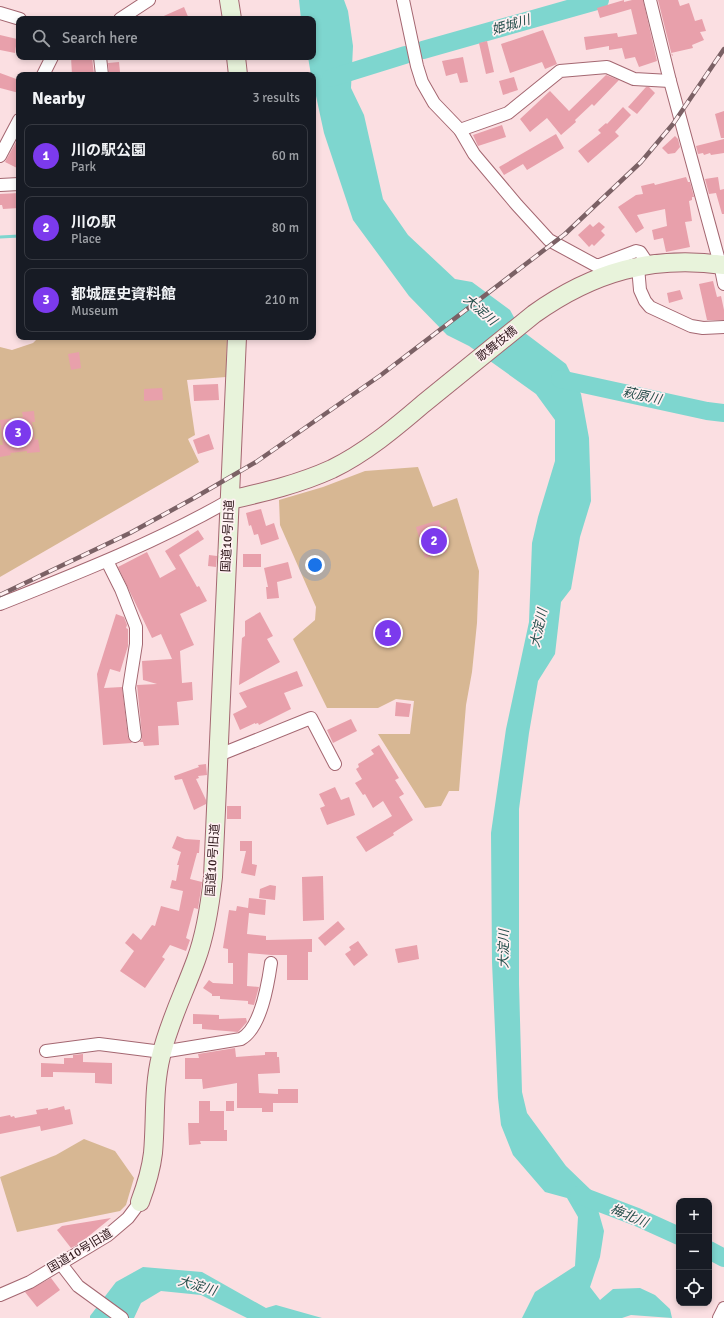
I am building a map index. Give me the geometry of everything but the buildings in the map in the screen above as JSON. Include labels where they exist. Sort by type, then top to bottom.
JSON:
[{"type":"street","points":[[125,16],[149,0]]},
{"type":"street","points":[[229,0],[232,16]]},
{"type":"street","points":[[403,0],[417,66],[422,82],[434,103],[460,130],[474,154],[549,240],[598,266],[636,251],[640,252],[643,266],[640,290],[644,301],[650,307],[691,326],[703,328],[724,327]]},
{"type":"street","points":[[650,0],[670,81],[722,264],[724,284]]},
{"type":"street","points":[[0,12],[16,18]]},
{"type":"street","points":[[44,72],[50,60]]},
{"type":"street","points":[[100,60],[102,72]]},
{"type":"street","points":[[236,60],[238,72]]},
{"type":"street","points":[[460,130],[508,113],[560,71],[607,67],[634,79],[670,81]]},
{"type":"street","points":[[0,156],[16,126]]},
{"type":"street","points":[[0,185],[16,184]]},
{"type":"street","name":"歌舞伎橋","points":[[230,500],[288,486],[332,469],[352,458],[377,441],[419,408],[534,314],[556,298],[580,286],[600,277],[664,262],[722,264]]},
{"type":"street","name":"国道10号旧道","points":[[0,1295],[30,1282],[49,1269],[61,1264],[108,1236],[128,1218],[140,1202],[148,1181],[153,1154],[156,1090],[162,1052],[169,1025],[196,960],[205,932],[210,907],[213,877],[219,755],[237,340]]},
{"type":"street","points":[[0,604],[138,548],[230,500]]},
{"type":"street","points":[[107,561],[121,589],[136,627],[136,644],[129,688],[135,736]]},
{"type":"street","points":[[219,755],[311,718],[335,764]]},
{"type":"street","points":[[46,1051],[99,1044],[162,1052],[241,1038],[248,1035],[255,1025],[267,987],[271,963]]},
{"type":"street","points":[[61,1264],[78,1286],[122,1318]]},
{"type":"street","points":[[719,1318],[724,1308]]},
{"type":"shaded area","points":[[36,340],[227,340],[226,377],[187,380],[195,435],[188,439],[199,462],[0,577],[0,347],[12,350],[33,343]]},
{"type":"shaded area","points":[[418,467],[433,507],[457,498],[479,571],[477,623],[472,672],[466,705],[459,791],[449,791],[441,806],[425,808],[378,734],[410,734],[414,701],[396,699],[378,708],[327,708],[293,639],[315,620],[316,607],[280,525],[279,500],[323,487],[365,471]]},
{"type":"shaded area","points":[[84,1139],[115,1151],[134,1178],[126,1205],[120,1211],[17,1232],[0,1177],[56,1155]]},
{"type":"water","name":"大淀川","points":[[299,0],[344,0],[348,11],[353,46],[351,88],[364,115],[383,199],[408,235],[455,279],[472,282],[510,310],[521,330],[566,364],[581,394],[589,438],[591,501],[580,537],[571,589],[561,602],[555,654],[538,681],[529,733],[519,809],[519,984],[522,1092],[527,1113],[566,1166],[593,1192],[604,1231],[600,1257],[590,1287],[600,1300],[613,1289],[640,1288],[655,1295],[670,1309],[672,1318],[631,1315],[622,1318],[522,1318],[535,1292],[575,1266],[578,1217],[567,1198],[545,1192],[513,1155],[501,1125],[498,1098],[492,962],[491,833],[506,729],[529,622],[532,543],[538,517],[555,461],[555,420],[536,394],[469,346],[447,335],[409,296],[353,220],[324,133],[316,96],[316,72],[310,72],[308,60],[316,60],[316,16],[301,16]]},
{"type":"water","name":"大淀川","points":[[143,1267],[202,1272],[266,1308],[276,1305],[322,1318],[247,1318],[201,1295],[161,1291],[141,1303],[134,1318],[90,1318],[116,1282]]},
{"type":"waterway","name":"姫城川","points":[[423,50],[600,0]]},
{"type":"waterway","name":"姫城川","points":[[331,78],[405,55]]},
{"type":"waterway","points":[[0,237],[16,236]]},
{"type":"waterway","name":"萩原川","points":[[560,379],[707,411],[724,413]]},
{"type":"waterway","name":"梅北川","points":[[579,1195],[637,1217],[676,1235]]},
{"type":"waterway","name":"梅北川","points":[[712,1252],[724,1258]]},
{"type":"railway","points":[[0,595],[130,533],[194,498],[256,462],[381,375],[565,234],[641,162],[673,124],[724,49]]},
{"type":"place","name":"都城歴史資料館","points":[[18,433]]},
{"type":"place","name":"川の駅","points":[[434,541]]},
{"type":"place","name":"川の駅公園","points":[[388,633]]}]
